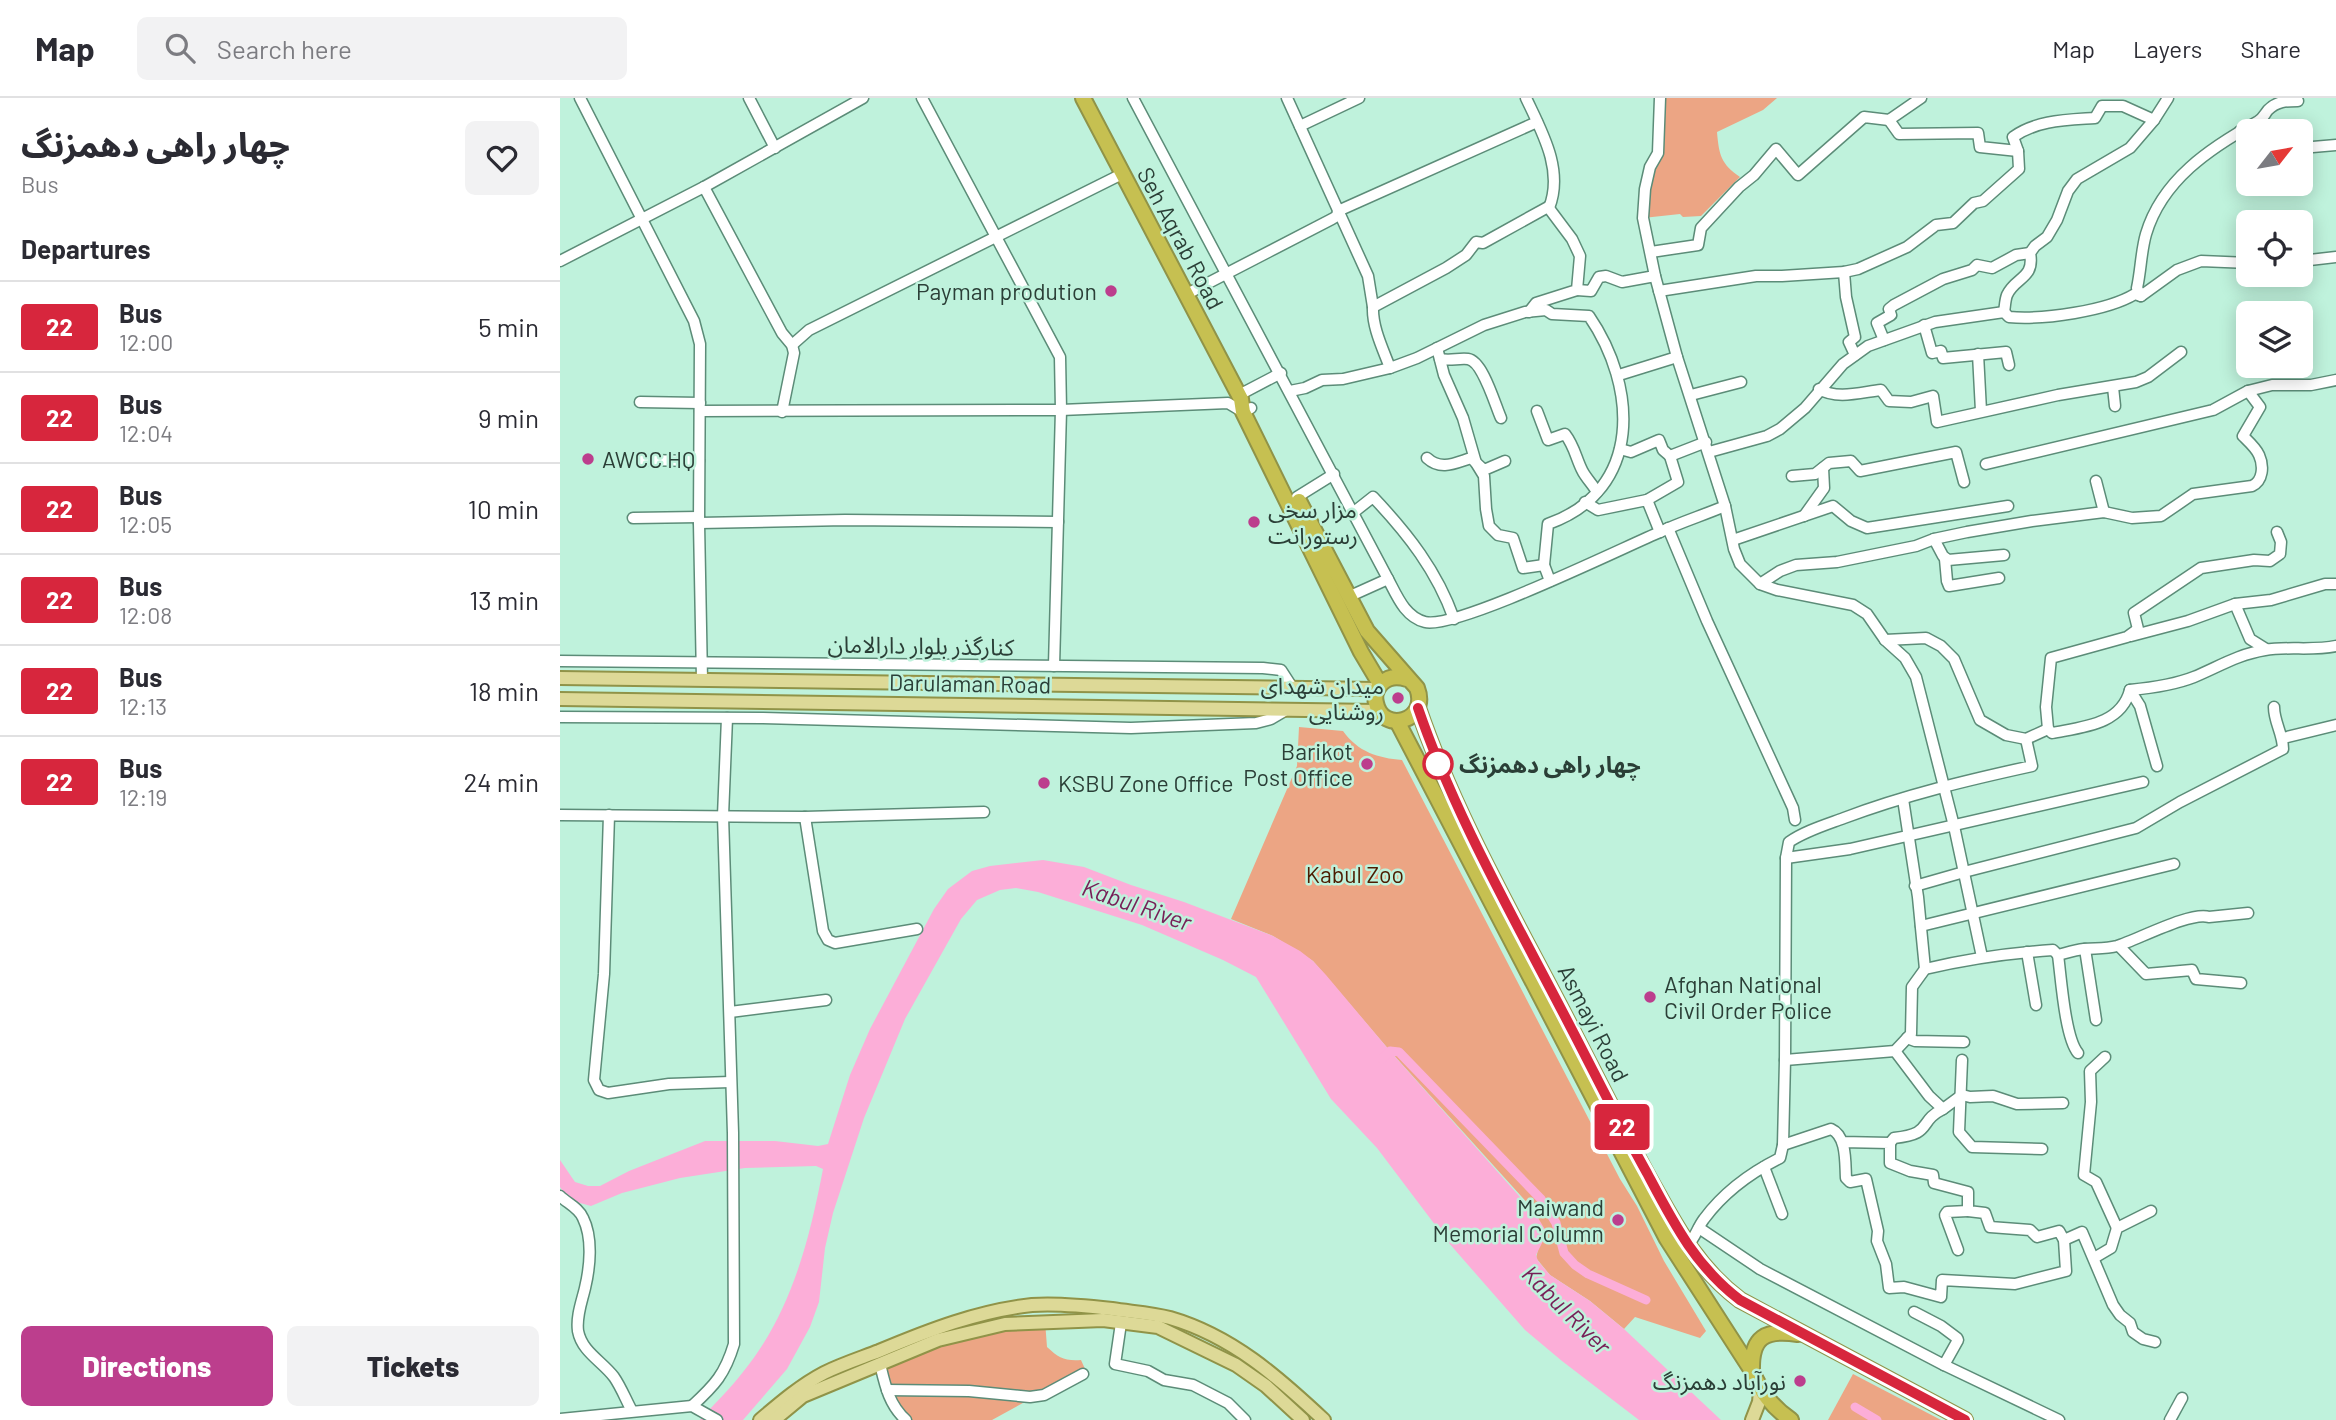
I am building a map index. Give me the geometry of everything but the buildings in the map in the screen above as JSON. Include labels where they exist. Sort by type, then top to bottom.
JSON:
[{"type":"highway","name":"Seh Aqrab Road","points":[[1083,98],[1185,295],[1297,497],[1348,597],[1367,631],[1407,678]]},
{"type":"highway","points":[[1243,403],[1379,687],[1376,704],[1379,711],[1390,720],[1397,721],[1409,718],[1418,708],[1417,688],[1407,678],[1392,677],[1379,687]]},
{"type":"highway","name":"Asmayi Road","points":[[1418,708],[1434,757],[1495,880],[1629,1141],[1687,1246],[1725,1289],[1740,1300],[1965,1420]]},
{"type":"highway","name":"Asmayi Road","points":[[1397,721],[1667,1239],[1752,1371],[1760,1390],[1791,1420]]},
{"type":"highway","points":[[1752,1371],[1754,1346],[1765,1335],[1776,1332],[1806,1335]]},
{"type":"main road","name":"Darulaman Road","points":[[560,678],[1379,687]]},
{"type":"main road","name":"Darulaman Road","points":[[560,699],[1379,711]]},
{"type":"main road","points":[[760,1420],[824,1373],[926,1330],[1005,1309],[1034,1305],[1061,1305],[1171,1318],[1242,1351],[1273,1373],[1324,1420]]},
{"type":"main road","points":[[774,1420],[797,1395],[938,1340],[1005,1324],[1079,1320],[1158,1327],[1237,1365],[1266,1386],[1303,1420]]},
{"type":"main road","points":[[1756,1419],[1760,1390]]},
{"type":"street","points":[[580,98],[694,321],[700,344],[702,680]]},
{"type":"street","points":[[749,98],[775,148]]},
{"type":"street","points":[[560,261],[704,187],[863,98]]},
{"type":"street","points":[[922,98],[1060,358],[1054,666]]},
{"type":"street","points":[[1133,98],[1388,579],[1411,615],[1428,623],[1443,623],[1726,506]]},
{"type":"street","points":[[1287,98],[1368,276],[1373,315],[1390,368]]},
{"type":"street","points":[[1300,126],[1359,98]]},
{"type":"street","points":[[1373,307],[1446,268],[1466,255],[1476,243],[1483,243],[1549,208],[1554,196],[1556,176],[1526,98]]},
{"type":"street","points":[[1660,98],[1658,153],[1650,167],[1643,218],[1654,276],[1677,357],[1726,506],[1734,549],[1740,564],[1760,584],[1777,590],[1853,605],[1867,614],[1885,640],[1905,658],[1916,677],[1954,826],[1982,957]]},
{"type":"street","points":[[1651,252],[1698,246],[1701,228],[1776,149],[1798,174],[1864,117],[1889,120],[1921,98]]},
{"type":"street","points":[[1884,341],[1877,323],[1891,315],[1889,309],[1894,305],[1943,279],[1972,270],[1978,265],[1992,268],[2016,256],[2030,253],[2047,237],[2068,191],[2077,179],[2130,148],[2154,120],[2164,99]]},
{"type":"street","points":[[2263,119],[2269,109],[2280,102],[2298,101]]},
{"type":"street","points":[[1659,291],[1756,276],[1844,272],[1896,253],[1937,225],[1952,223],[1974,203],[1983,201],[2019,169],[2018,151],[2013,137],[2025,129],[2049,122],[2095,118],[2102,106],[2123,107],[2154,120]]},
{"type":"street","points":[[1889,120],[1899,134],[1978,133],[1980,146],[2018,151]]},
{"type":"street","points":[[1185,295],[1332,219],[1337,216],[1338,211],[1537,122]]},
{"type":"street","points":[[2141,296],[2137,288],[2146,235],[2158,203],[2197,160],[2236,134]]},
{"type":"street","points":[[2314,147],[2336,145]]},
{"type":"street","points":[[792,345],[810,330],[1122,174]]},
{"type":"street","points":[[704,187],[782,333],[792,345],[794,353],[782,412]]},
{"type":"street","points":[[1549,208],[1572,239],[1580,256],[1577,290]]},
{"type":"street","points":[[2004,312],[2007,294],[2029,272],[2032,263],[2030,253]]},
{"type":"street","points":[[2313,260],[2336,257]]},
{"type":"street","points":[[2141,296],[2177,270],[2201,261],[2236,262]]},
{"type":"street","points":[[1844,272],[1846,297],[1855,337],[1849,342],[1855,355]]},
{"type":"street","points":[[1529,312],[1536,303],[1577,290],[1591,291],[1599,277],[1606,276],[1622,282],[1654,276]]},
{"type":"street","points":[[2004,312],[2009,317],[2045,318],[2121,303],[2135,294],[2141,296]]},
{"type":"street","points":[[1290,391],[1322,380],[1343,379],[1438,354],[1484,325],[1529,312],[1546,310],[1552,314],[1589,316],[1603,336],[1619,375],[1624,399],[1623,436],[1611,470],[1597,492],[1568,517],[1548,524],[1544,565],[1550,581]]},
{"type":"street","points":[[1670,456],[1767,436],[1780,429],[1868,345],[1924,324],[2004,312]]},
{"type":"street","points":[[1924,324],[1932,353],[1941,351],[1943,358],[2006,352],[2009,365]]},
{"type":"street","points":[[1819,389],[1825,393],[1843,395],[1881,390],[1889,401],[1910,402],[1933,396],[1937,422],[2058,395],[2136,382],[2148,377],[2180,352]]},
{"type":"street","points":[[1438,354],[1455,361],[1470,359],[1481,368],[1501,418]]},
{"type":"street","points":[[1438,354],[1463,418],[1476,463],[1484,476],[1489,526],[1498,536],[1513,538],[1523,568],[1544,565]]},
{"type":"street","points":[[1978,354],[1981,411]]},
{"type":"street","points":[[1619,375],[1677,357]]},
{"type":"street","points":[[640,402],[782,412],[1061,410],[1243,403],[1281,373]]},
{"type":"street","points":[[1986,464],[2213,410],[2248,391],[2272,385],[2311,385],[2336,380]]},
{"type":"street","points":[[1691,395],[1741,382]]},
{"type":"street","points":[[2113,387],[2115,406]]},
{"type":"street","points":[[1760,584],[1780,571],[1796,565],[1837,562],[1916,546],[1934,539],[2032,521],[2104,512],[2132,518],[2161,516],[2193,494],[2259,483],[2259,454],[2243,436],[2260,407],[2248,391]]},
{"type":"street","points":[[1537,411],[1548,440],[1565,434],[1568,437],[1582,470],[1597,492]]},
{"type":"street","points":[[1585,502],[1598,509],[1647,500],[1678,482],[1670,456],[1659,440],[1631,452],[1620,449]]},
{"type":"street","points":[[1792,476],[1815,474],[1829,463],[1851,461],[1860,471],[1956,452],[1964,482]]},
{"type":"street","points":[[1427,458],[1434,465],[1446,466],[1471,458],[1484,470],[1505,461]]},
{"type":"street","points":[[640,460],[699,461]]},
{"type":"street","points":[[1804,516],[1824,488],[1823,468]]},
{"type":"street","points":[[1297,497],[1334,474]]},
{"type":"street","points":[[2096,481],[2104,512]]},
{"type":"street","points":[[1354,512],[1373,497],[1400,525],[1432,569],[1454,619]]},
{"type":"street","points":[[1647,500],[1707,621],[1793,808],[1795,820]]},
{"type":"street","points":[[1733,540],[1833,506],[1851,521],[1867,528],[2008,506]]},
{"type":"street","points":[[633,518],[1058,522]]},
{"type":"street","points":[[2127,638],[2138,629],[2134,613],[2202,568],[2254,560],[2270,561],[2280,554],[2281,542],[2277,532]]},
{"type":"street","points":[[1934,539],[1945,559],[1949,586],[1999,578]]},
{"type":"street","points":[[1945,559],[2004,555]]},
{"type":"street","points":[[1348,597],[1388,579]]},
{"type":"street","points":[[2048,730],[2046,707],[2051,658],[2188,621],[2235,604],[2271,600],[2325,584],[2336,584]]},
{"type":"street","points":[[2235,604],[2250,639],[2266,649]]},
{"type":"street","points":[[1885,640],[1926,638],[1941,646],[1954,659],[1980,720],[2006,735],[2026,738],[2048,730],[2052,733],[2101,723],[2126,704],[2130,691]]},
{"type":"street","points":[[2130,691],[2192,678],[2230,659],[2266,649],[2323,649],[2336,646]]},
{"type":"street","name":"کنارگذر بلوار دارالامان","points":[[560,661],[1263,668],[1281,670],[1292,687]]},
{"type":"street","points":[[2130,691],[2140,706],[2157,766]]},
{"type":"street","points":[[1915,886],[2136,828],[2283,749],[2283,738],[2274,718],[2274,707]]},
{"type":"street","points":[[560,717],[727,718],[1131,728],[1256,723],[1289,709]]},
{"type":"street","points":[[695,1407],[716,1384],[727,1366],[734,1344],[734,1173],[723,816],[727,718]]},
{"type":"street","points":[[2283,738],[2336,726]]},
{"type":"street","points":[[1687,1246],[1696,1237],[1702,1221],[1728,1191],[1752,1172],[1780,1158],[1783,1145],[1786,1060],[1786,858],[1789,842],[1871,807],[1943,786],[2032,766],[2026,738]]},
{"type":"street","points":[[1786,858],[1850,849],[2143,782]]},
{"type":"street","points":[[1786,1060],[1895,1051],[1912,1029],[1912,987],[1925,969],[1910,835],[1903,799]]},
{"type":"street","points":[[560,815],[805,817],[984,812]]},
{"type":"street","points":[[609,815],[604,974],[594,1080],[599,1090],[608,1093],[669,1084],[730,1082]]},
{"type":"street","points":[[805,817],[823,931],[828,940],[835,943],[916,929]]},
{"type":"street","points":[[1921,926],[2174,864]]},
{"type":"street","points":[[2058,955],[2119,946],[2172,924],[2204,915],[2209,917],[2248,913]]},
{"type":"street","points":[[2119,946],[2146,974],[2192,970],[2196,979],[2241,983]]},
{"type":"street","points":[[2085,949],[2096,1020]]},
{"type":"street","points":[[1925,969],[1982,957],[2053,950],[2058,955],[2068,1028],[2073,1047],[2078,1053]]},
{"type":"street","points":[[2027,952],[2036,1005]]},
{"type":"street","points":[[730,1012],[826,1000]]},
{"type":"street","points":[[1907,1038],[1915,1041],[1964,1042]]},
{"type":"street","points":[[1895,1051],[1942,1109]]},
{"type":"street","points":[[2094,1258],[2111,1248],[2117,1228],[2096,1182],[2084,1175],[2091,1102],[2090,1071],[2105,1057]]},
{"type":"street","points":[[1962,1060],[1959,1132],[1972,1147],[2042,1149]]},
{"type":"street","points":[[1968,1211],[1968,1192],[1934,1183],[1933,1175],[1910,1171],[1890,1163],[1890,1143],[1894,1138],[1916,1136],[1933,1115],[1962,1095],[1993,1096],[2017,1104],[2063,1103]]},
{"type":"street","points":[[1783,1145],[1831,1129],[1837,1131],[1842,1142],[1846,1178],[1850,1182],[1866,1179],[1889,1288],[1904,1287],[1941,1297],[1942,1280],[2015,1284],[2066,1271],[2064,1240],[2059,1231],[2037,1237],[2030,1230],[1990,1227],[1985,1213],[1947,1212],[1945,1215],[1958,1250]]},
{"type":"street","points":[[1842,1142],[1890,1143]]},
{"type":"street","points":[[1764,1167],[1782,1214]]},
{"type":"street","points":[[560,1196],[584,1218],[588,1239],[586,1285],[578,1318],[583,1345],[613,1376],[632,1411]]},
{"type":"street","points":[[2117,1228],[2151,1211]]},
{"type":"street","points":[[1699,1228],[1760,1269],[1944,1365],[2059,1420]]},
{"type":"street","points":[[2064,1240],[2082,1232],[2113,1305],[2130,1323],[2133,1332],[2143,1339],[2155,1342]]},
{"type":"street","points":[[1914,1312],[1957,1338],[1944,1365]]},
{"type":"street","points":[[1121,1322],[1115,1364],[1148,1371],[1164,1380],[1193,1385],[1228,1403],[1245,1420]]},
{"type":"street","points":[[880,1364],[887,1390],[898,1413],[906,1420]]},
{"type":"street","points":[[887,1390],[969,1391],[1030,1397],[1044,1395],[1083,1374]]},
{"type":"street","points":[[2170,1420],[2182,1398]]},
{"type":"street","points":[[560,1419],[695,1407],[717,1420]]},
{"type":"green space","points":[[1660,98],[1777,98],[1763,110],[1717,132],[1722,158],[1740,177],[1701,216],[1683,217],[1680,214],[1643,218],[1657,158]]},
{"type":"green space","name":"Kabul Zoo","points":[[1299,727],[1343,731],[1355,744],[1369,753],[1402,760],[1620,1179],[1706,1331],[1700,1338],[1635,1317],[1624,1329],[1590,1301],[1550,1275],[1536,1258],[1539,1246],[1545,1238],[1531,1207],[1313,961],[1273,936],[1231,919],[1297,766]]},
{"type":"green space","points":[[1045,1321],[1047,1347],[1062,1358],[1081,1360],[1085,1369],[992,1420],[900,1420],[887,1404],[875,1366],[938,1340]]},
{"type":"green space","points":[[1853,1374],[1941,1420],[1828,1420]]},
{"type":"water","name":"Kabul River","points":[[1043,860],[1084,867],[1184,902],[1273,936],[1313,961],[1537,1216],[1547,1233],[1536,1255],[1550,1275],[1590,1301],[1624,1329],[1721,1420],[1639,1420],[1525,1330],[1448,1242],[1377,1148],[1331,1099],[1256,977],[1142,925],[1038,892],[1016,888],[1000,890],[977,900],[961,919],[905,1019],[864,1118],[833,1213],[825,1248],[819,1302],[810,1327],[787,1369],[743,1420],[700,1420],[743,1372],[774,1326],[796,1276],[823,1169],[816,1166],[745,1168],[680,1178],[622,1193],[591,1206],[569,1200],[560,1187],[560,1160],[575,1182],[600,1186],[629,1171],[705,1141],[775,1141],[818,1146],[828,1144],[850,1075],[870,1029],[934,909],[948,889],[972,871],[990,866]]},
{"type":"waterway","points":[[1382,1059],[1390,1051],[1399,1052],[1541,1199],[1556,1223],[1564,1253],[1575,1265],[1588,1274],[1646,1300]]},
{"type":"waterway","points":[[1855,1407],[1877,1420]]},
{"type":"bus line","name":"22","points":[[1418,708],[1434,757],[1495,880],[1629,1141],[1687,1246],[1714,1278],[1740,1300],[1965,1420]]},
{"type":"place","name":"Payman prodution","points":[[1111,291]]},
{"type":"place","name":"AWCC HQ","points":[[588,459]]},
{"type":"place","name":"مزار سخی رستورانت","points":[[1254,522]]},
{"type":"place","name":"میدان شهدای روشنایی","points":[[1398,698]]},
{"type":"place","name":"Barikot Post Office","points":[[1367,764]]},
{"type":"place","name":"چهار راهی دهمزنگ","points":[[1438,764]]},
{"type":"place","name":"KSBU Zone Office","points":[[1044,783]]},
{"type":"place","name":"Afghan National Civil Order Police","points":[[1650,997]]},
{"type":"place","name":"Maiwand Memorial Column","points":[[1618,1220]]},
{"type":"place","name":"نورآباد دهمزنگ","points":[[1800,1381]]}]
